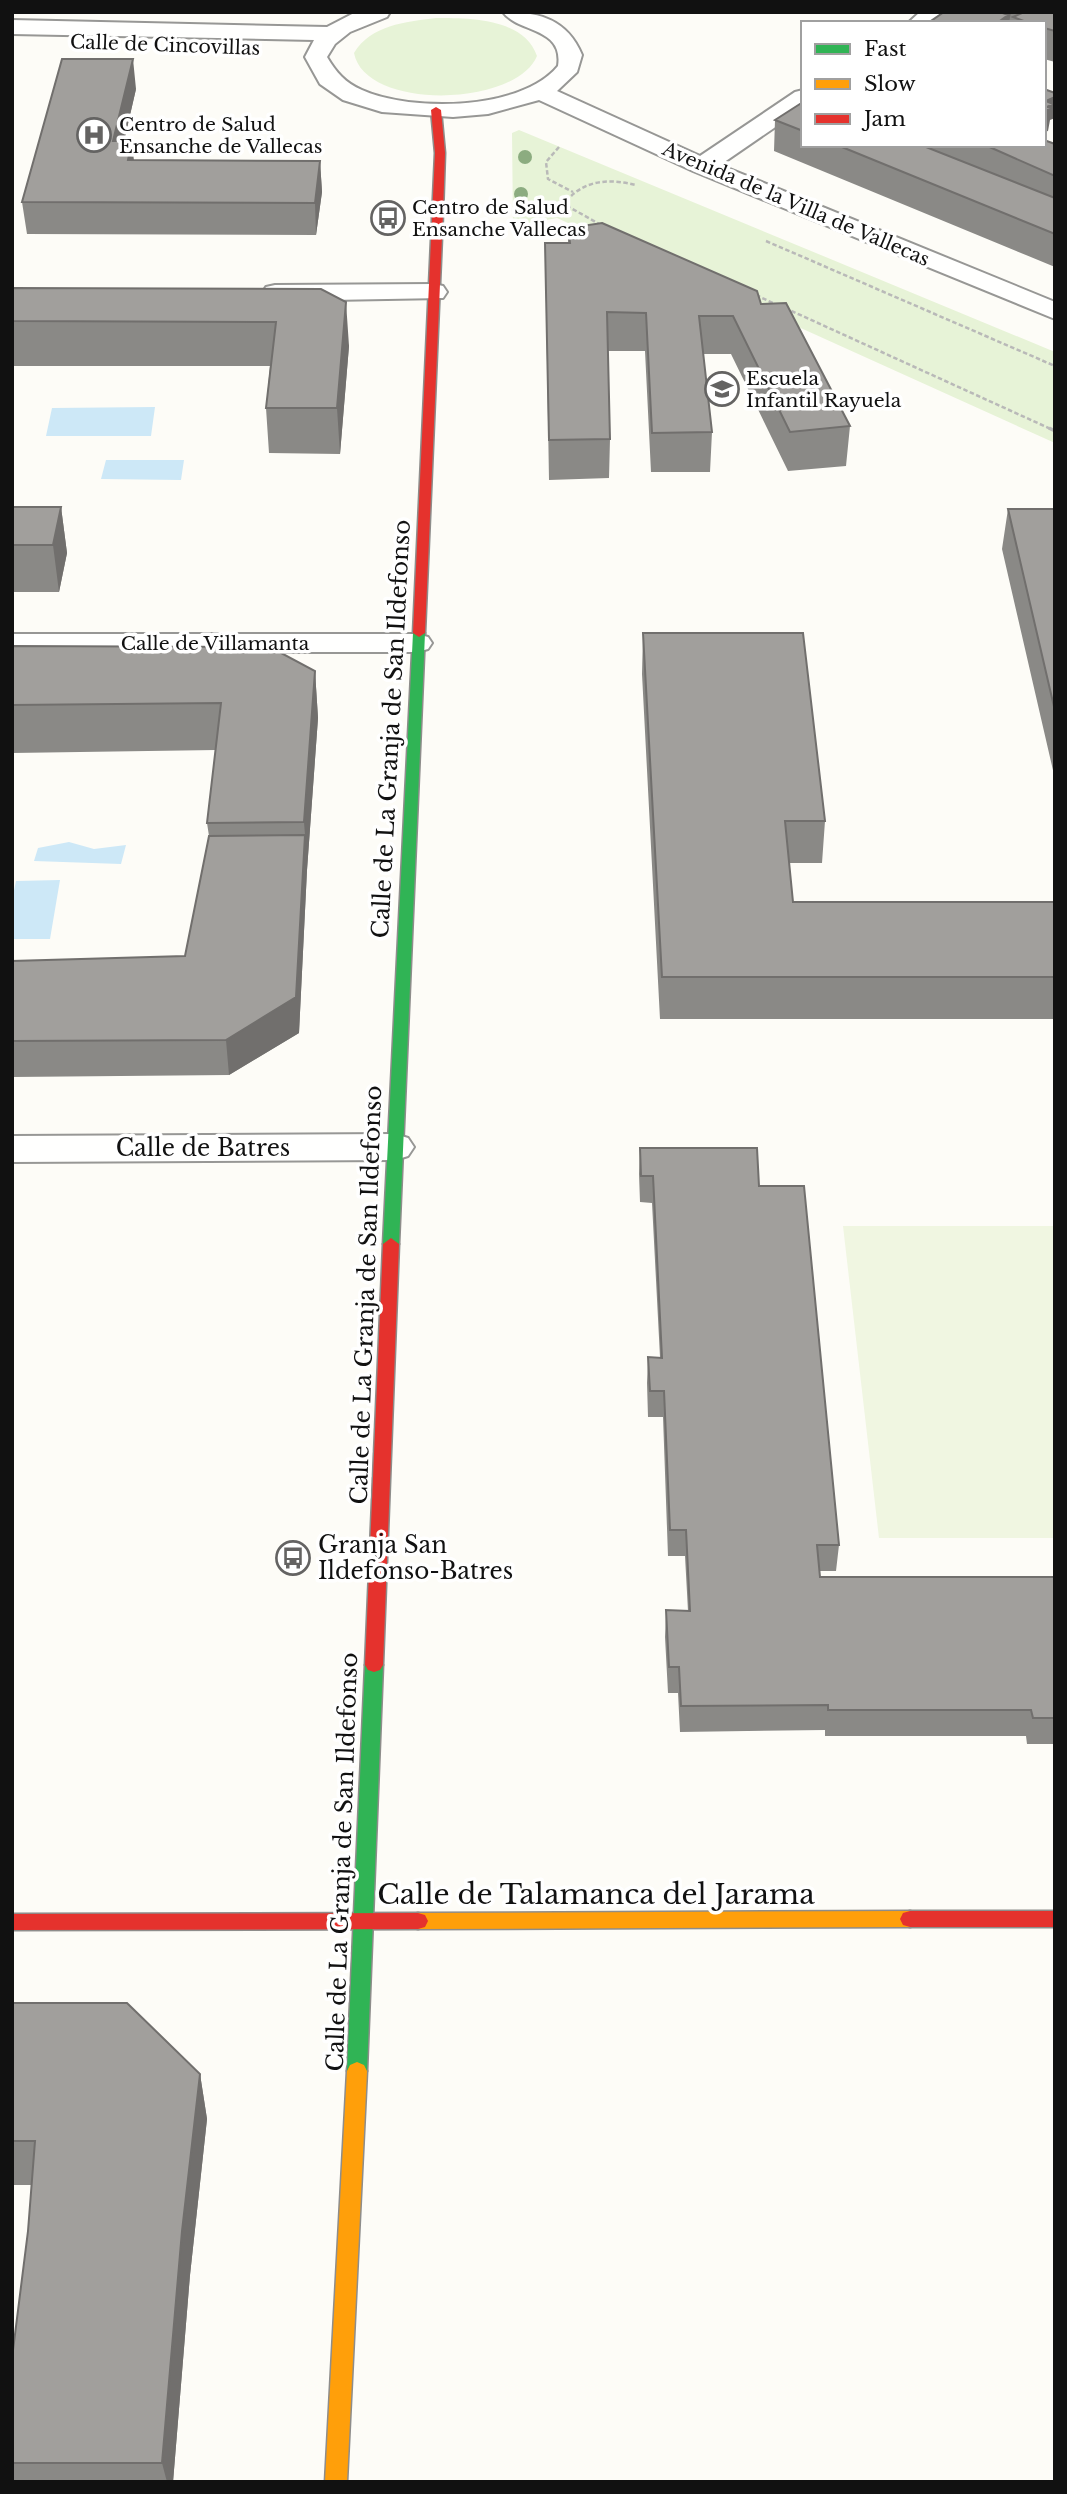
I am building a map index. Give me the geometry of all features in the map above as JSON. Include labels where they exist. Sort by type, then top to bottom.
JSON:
[{"type":"street","points":[[379,12],[351,22],[331,34],[316,57],[320,69],[350,94],[400,108],[436,110],[492,106],[540,92],[557,81],[570,65],[570,50],[562,36],[548,26],[514,12]]},
{"type":"street","points":[[548,26],[573,15]]},
{"type":"street","name":"Calle de Cincovillas","points":[[12,27],[331,34]]},
{"type":"street","name":"Calle de Cincovillas","points":[[12,42],[228,47],[267,49],[316,57]]},
{"type":"street","name":"Avenida de la Villa de Vallecas","points":[[540,92],[702,166],[1055,311]]},
{"type":"street","points":[[702,166],[801,98]]},
{"type":"street","name":"Calle de La Granja de San Ildefonso","points":[[336,2482],[364,1922],[395,1147],[440,153],[436,110]]},
{"type":"street","points":[[243,293],[434,292]]},
{"type":"street","name":"Calle de Villamanta","points":[[12,643],[418,643]]},
{"type":"street","name":"Calle de Batres","points":[[12,1149],[395,1147]]},
{"type":"street","name":"Calle de Talamanca del Jarama","points":[[12,1922],[1055,1919]]},
{"type":"path","points":[[566,143],[547,162],[548,178],[573,192]]},
{"type":"path","points":[[605,227],[569,207],[568,198],[573,192],[593,183],[607,181],[636,184]]},
{"type":"path","points":[[760,238],[1055,366]]},
{"type":"path","points":[[755,295],[1055,431]]},
{"type":"green space","points":[[436,18],[479,20],[508,27],[530,43],[537,56],[524,73],[501,85],[473,93],[411,93],[384,85],[364,72],[354,53],[370,36],[412,21]]},
{"type":"green space","points":[[519,130],[1055,352],[1055,443],[557,218],[513,226],[512,133]]},
{"type":"green space","points":[[843,1226],[1055,1226],[1055,1538],[879,1538]]},
{"type":"water","points":[[155,407],[151,436],[46,436],[52,408]]},
{"type":"water","points":[[106,460],[184,460],[181,480],[101,479]]},
{"type":"water","points":[[69,842],[94,849],[126,845],[121,864],[34,861],[38,848]]},
{"type":"water","points":[[60,880],[50,939],[12,939],[12,900],[16,881]]},
{"type":"building","points":[[944,12],[1000,12],[1008,15],[1000,21],[931,21]]},
{"type":"building","points":[[1016,12],[1055,12],[1055,31],[1046,29],[1046,21],[1024,21],[1013,17],[1020,14]]},
{"type":"building","points":[[62,59],[133,59],[113,141],[132,141],[128,160],[320,161],[315,203],[22,202]]},
{"type":"building","points":[[1046,90],[1055,93],[1055,97],[1046,101]]},
{"type":"building","points":[[1046,101],[1053,104],[1047,107],[1051,108],[1046,110]]},
{"type":"building","points":[[801,103],[801,130],[775,120]]},
{"type":"building","points":[[1046,141],[1055,144],[1055,176],[990,147],[1046,147]]},
{"type":"building","points":[[842,147],[926,147],[1055,198],[1055,234]]},
{"type":"building","points":[[602,223],[757,291],[761,304],[786,303],[850,426],[790,432],[733,316],[699,316],[712,432],[652,433],[646,313],[607,312],[610,439],[549,440],[545,243],[570,243],[568,228]]},
{"type":"building","points":[[12,288],[321,289],[346,302],[337,408],[266,408],[276,322],[12,321]]},
{"type":"building","points":[[12,507],[61,507],[53,545],[12,545]]},
{"type":"building","points":[[1008,509],[1055,509],[1055,711]]},
{"type":"building","points":[[643,633],[803,633],[825,821],[785,821],[793,902],[1055,902],[1055,977],[662,977]]},
{"type":"building","points":[[12,646],[270,647],[315,671],[304,822],[207,823],[221,703],[12,705]]},
{"type":"building","points":[[305,835],[296,997],[226,1040],[12,1041],[12,961],[185,956],[209,836]]},
{"type":"building","points":[[640,1148],[757,1148],[759,1186],[804,1186],[839,1545],[817,1545],[820,1577],[1055,1577],[1055,1718],[1033,1718],[1031,1710],[828,1710],[828,1705],[681,1706],[679,1667],[669,1667],[666,1610],[690,1611],[686,1530],[670,1530],[664,1391],[650,1391],[648,1357],[662,1358],[653,1176],[641,1176]]},
{"type":"building","points":[[12,2003],[127,2003],[200,2074],[182,2231],[162,2463],[12,2463],[12,2358],[28,2231],[35,2141],[12,2141]]},
{"type":"traffic: fast","points":[[391,1244],[419,633]]},
{"type":"traffic: fast","points":[[357,2071],[374,1665]]},
{"type":"traffic: slow","points":[[418,1921],[910,1919]]},
{"type":"traffic: slow","points":[[336,2482],[357,2071]]},
{"type":"traffic: jam","points":[[419,633],[440,153],[436,110]]},
{"type":"traffic: jam","points":[[374,1665],[391,1244]]},
{"type":"traffic: jam","points":[[910,1919],[1055,1919]]},
{"type":"traffic: jam","points":[[12,1922],[418,1921]]},
{"type":"place","name":"Centro de Salud Ensanche de Vallecas","points":[[94,135]]},
{"type":"place","name":"Centro de Salud Ensanche Vallecas","points":[[388,218]]},
{"type":"place","name":"Escuela Infantil Rayuela","points":[[722,389]]},
{"type":"place","name":"Granja San Ildefonso-Batres","points":[[293,1558]]}]
